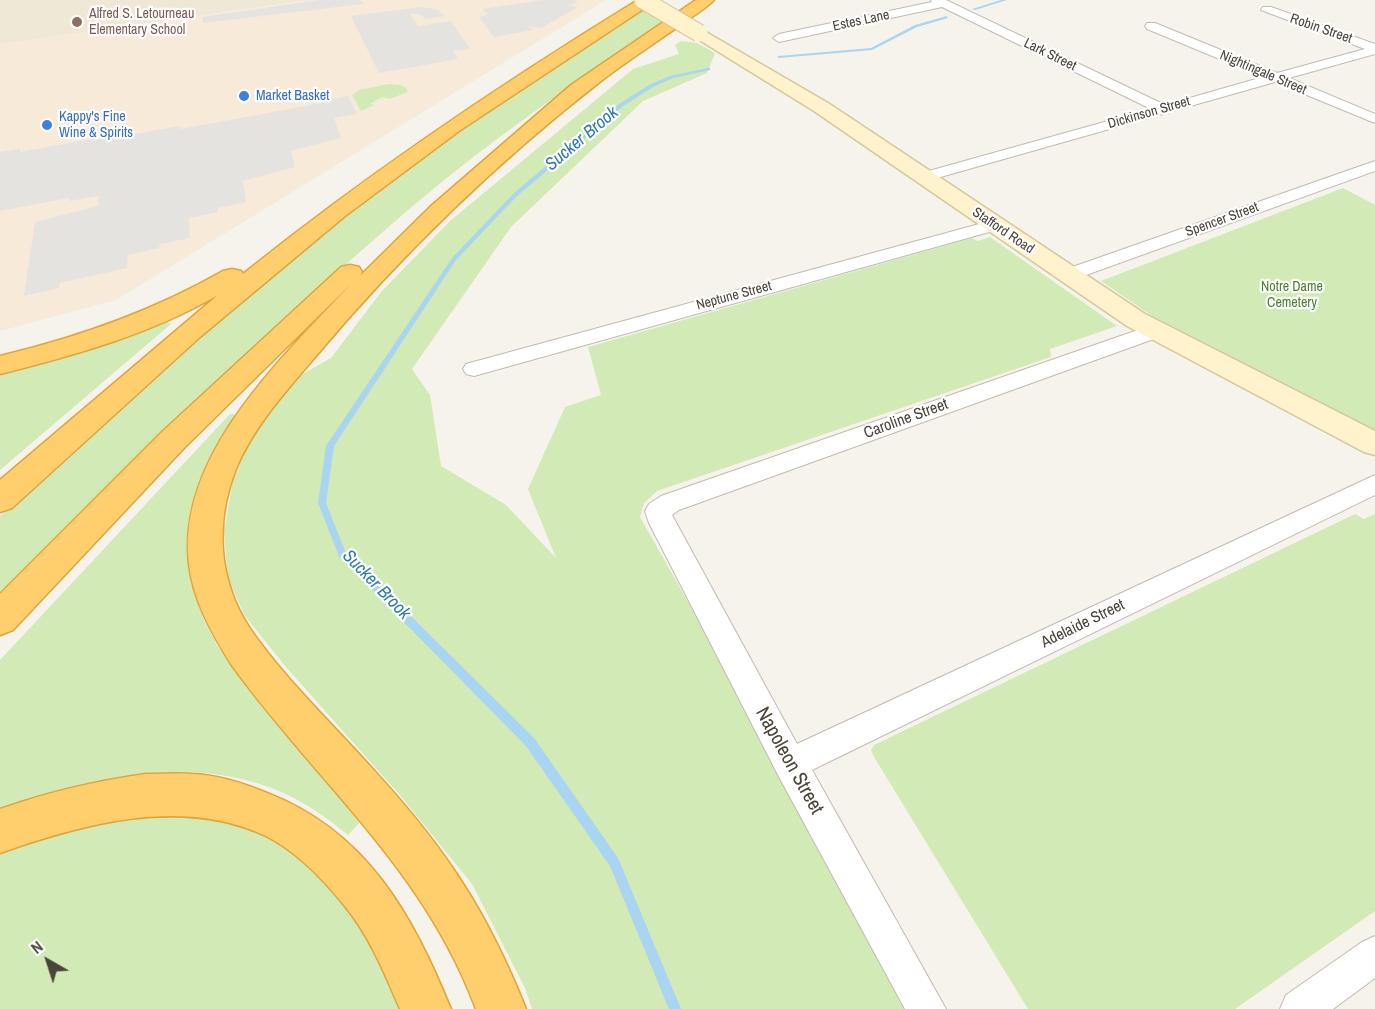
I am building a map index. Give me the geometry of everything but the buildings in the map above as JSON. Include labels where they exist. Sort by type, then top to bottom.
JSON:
[{"type":"highway","points":[[0,365],[119,331],[191,299],[240,271],[498,96],[649,0]]},
{"type":"highway","points":[[0,620],[182,432],[340,281],[465,173],[596,76],[706,0]]},
{"type":"highway","points":[[501,1009],[466,930],[439,886],[388,820],[236,640],[220,612],[209,585],[204,560],[205,534],[213,487],[234,441],[323,330],[432,216],[554,109],[596,76]]},
{"type":"highway","points":[[0,499],[198,324],[389,172]]},
{"type":"highway","points":[[0,831],[88,802],[136,795],[179,794],[225,800],[265,812],[302,831],[334,858],[361,889],[410,973],[426,1009]]},
{"type":"street","name":"Stafford Road","points":[[643,0],[821,107],[1068,275],[1155,331],[1375,444]]},
{"type":"street","name":"Estes Lane","points":[[779,38],[940,1]]},
{"type":"street","name":"Lark Street","points":[[940,1],[1163,109]]},
{"type":"street","name":"Robin Street","points":[[1267,10],[1375,49]]},
{"type":"street","name":"Nightingale Street","points":[[1150,26],[1375,119]]},
{"type":"street","name":"Dickinson Street","points":[[924,177],[1375,49]]},
{"type":"street","name":"Spencer Street","points":[[1068,275],[1375,166]]},
{"type":"street","name":"Neptune Street","points":[[474,369],[994,225]]},
{"type":"street","name":"Caroline Street","points":[[658,511],[670,503],[1155,331]]},
{"type":"street","name":"Adelaide Street","points":[[790,764],[1375,484]]},
{"type":"street","name":"Napoleon Street","points":[[658,511],[662,524],[790,764],[926,1009]]},
{"type":"street","points":[[1300,1009],[1375,955]]},
{"type":"shaded area","name":"Alfred S. Letourneau Elementary School","points":[[0,0],[310,0],[0,44]]},
{"type":"shaded area","points":[[312,0],[606,0],[116,300],[0,331],[0,44]]},
{"type":"shaded area","points":[[319,0],[360,0],[363,4],[203,23],[203,17]]},
{"type":"shaded area","points":[[542,0],[574,0],[577,3],[568,5],[578,7],[541,28],[529,26],[533,30],[494,37],[479,17],[488,15],[483,9]]},
{"type":"shaded area","points":[[422,7],[436,9],[445,16],[426,19],[419,14],[410,14],[418,26],[451,21],[470,49],[453,51],[458,59],[379,73],[351,16]]},
{"type":"shaded area","points":[[348,96],[357,114],[334,118],[341,138],[291,151],[295,167],[243,181],[246,202],[218,208],[218,212],[189,218],[190,238],[160,244],[159,248],[128,255],[127,268],[60,283],[59,288],[24,296],[35,222],[98,206],[99,196],[69,201],[69,198],[0,211],[0,152],[20,149],[20,152],[128,132],[129,135],[180,126],[181,129],[327,102],[327,100]]},
{"type":"green space","points":[[642,10],[664,23],[536,110],[414,205],[255,348],[0,599],[0,516],[180,353],[186,351],[186,348],[368,199],[482,114]]},
{"type":"green space","points":[[681,41],[697,43],[715,53],[707,73],[643,101],[511,227],[412,369],[430,395],[441,466],[506,505],[556,558],[528,489],[565,407],[601,395],[588,347],[972,238],[978,241],[990,237],[1117,326],[1050,349],[1051,357],[657,491],[644,503],[640,517],[687,600],[904,1009],[532,1009],[525,988],[472,884],[399,794],[285,666],[245,616],[228,579],[224,533],[232,485],[248,443],[270,411],[299,376],[331,358],[381,292],[450,221],[633,69],[679,54],[675,45]]},
{"type":"green space","points":[[389,84],[401,85],[407,89],[407,92],[390,99],[382,97],[370,104],[374,105],[361,111],[352,95],[359,90]]},
{"type":"green space","name":"Notre Dame Cemetery","points":[[1343,188],[1375,205],[1375,430],[1155,318],[1101,281]]},
{"type":"green space","points":[[165,320],[171,324],[0,470],[0,372]]},
{"type":"green space","points":[[230,414],[240,415],[192,516],[189,559],[191,583],[203,618],[218,647],[361,821],[348,835],[298,800],[279,791],[245,780],[210,774],[174,772],[138,774],[102,780],[32,800],[0,813],[0,660]]},
{"type":"green space","points":[[1355,514],[1364,519],[1375,514],[1375,911],[1235,1009],[1028,1009],[874,757],[871,750],[874,745]]},
{"type":"green space","points":[[139,812],[224,818],[228,825],[235,822],[277,841],[300,856],[332,887],[346,906],[371,947],[401,1009],[0,1009],[0,848]]},
{"type":"waterway","name":"Sucker Brook","points":[[974,9],[1005,0]]},
{"type":"waterway","name":"Sucker Brook","points":[[779,57],[872,49],[916,26],[947,17]]},
{"type":"waterway","name":"Sucker Brook","points":[[675,1009],[614,862],[530,742],[342,553],[322,503],[330,446],[454,259],[515,195],[621,105],[651,86],[672,77],[708,69]]},
{"type":"place","name":"Alfred S. Letourneau Elementary School","points":[[77,22]]},
{"type":"place","name":"Market Basket","points":[[244,96]]},
{"type":"place","name":"Kappy's Fine Wine & Spirits","points":[[47,125]]}]
